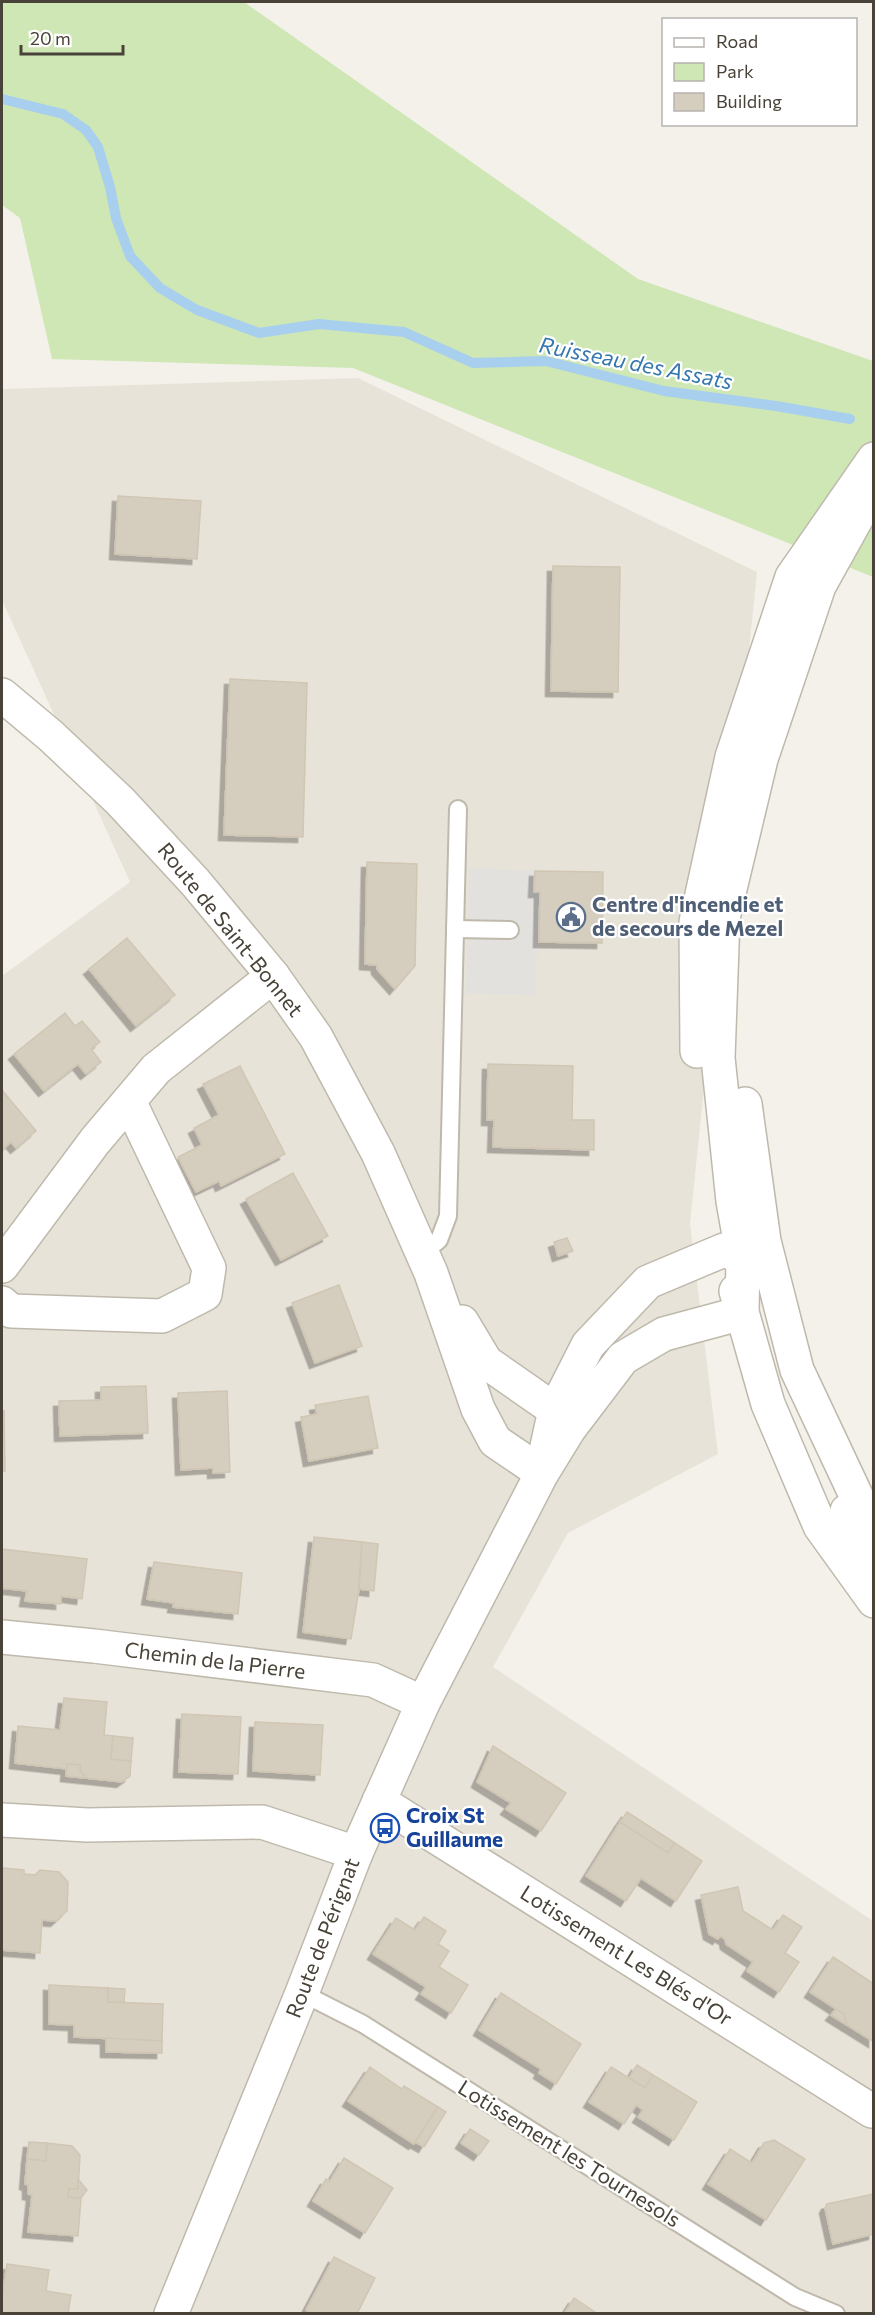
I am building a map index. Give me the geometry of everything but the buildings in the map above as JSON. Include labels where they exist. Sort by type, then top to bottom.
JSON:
[{"type":"street","points":[[873,459],[792,577],[732,757],[696,922],[697,1064],[734,1254],[742,1313],[768,1404],[820,1526],[873,1601]]},
{"type":"street","points":[[873,487],[819,586],[761,759],[723,918],[718,1058],[733,1201],[734,1254],[786,1382],[842,1502],[873,1555]]},
{"type":"street","name":"Route de Saint-Bonnet","points":[[2,695],[51,736],[120,801],[195,882],[273,976],[316,1036],[378,1153],[426,1263],[478,1409],[495,1441],[542,1473]]},
{"type":"street","points":[[761,759],[742,918],[739,1062],[762,1230],[796,1370],[862,1508],[873,1526]]},
{"type":"street","points":[[2,1266],[95,1141],[156,1069],[273,976]]},
{"type":"street","points":[[2,1304],[11,1311],[162,1316],[205,1294],[209,1268],[129,1101]]},
{"type":"street","points":[[562,1419],[588,1345],[648,1282],[734,1254]]},
{"type":"street","name":"Route de Saint-Bonnet","points":[[426,1263],[486,1362],[562,1419]]},
{"type":"street","points":[[562,1419],[623,1358],[664,1334],[742,1313]]},
{"type":"street","name":"Route de Pérignat","points":[[171,2313],[302,1993],[356,1853],[423,1703],[542,1473],[562,1419]]},
{"type":"street","name":"Chemin de la Pierre","points":[[2,1637],[105,1647],[373,1680],[423,1703]]},
{"type":"street","name":"Lotissement Les Blés d'Or","points":[[379,1801],[872,2111]]},
{"type":"street","points":[[2,1820],[87,1825],[262,1822],[356,1853]]},
{"type":"lane","points":[[426,1263],[439,1240],[448,1216],[458,809]]},
{"type":"lane","points":[[455,929],[510,930]]},
{"type":"lane","name":"Lotissement les Tournesols","points":[[302,1993],[363,2024],[795,2297],[836,2313]]},
{"type":"shaded area","points":[[358,378],[757,572],[690,1224],[718,1454],[568,1533],[493,1667],[873,1921],[873,2313],[2,2313],[2,976],[130,882],[2,600],[2,389]]},
{"type":"shaded area","points":[[469,868],[535,871],[534,892],[540,892],[535,995],[466,994]]},
{"type":"green space","points":[[2,2],[244,2],[638,279],[873,361],[873,577],[353,368],[52,359],[20,218],[2,205]]},
{"type":"waterway","name":"Ruisseau des Assats","points":[[2,99],[63,114],[86,130],[98,147],[110,187],[116,218],[130,256],[160,288],[197,310],[259,333],[319,324],[404,332],[473,363],[546,361],[664,391],[776,406],[850,419]]},
{"type":"place","name":"Centre d'incendie et de secours de Mezel","points":[[571,917]]},
{"type":"place","name":"Croix St Guillaume","points":[[385,1828]]}]
